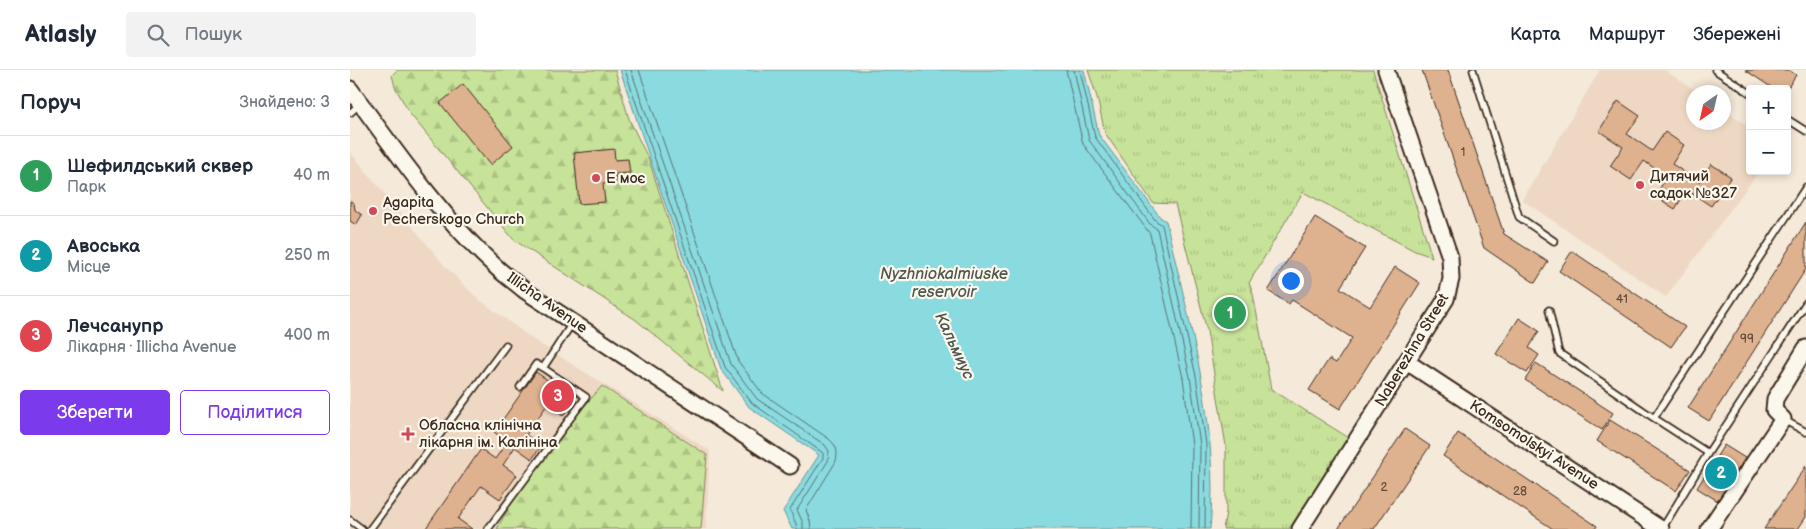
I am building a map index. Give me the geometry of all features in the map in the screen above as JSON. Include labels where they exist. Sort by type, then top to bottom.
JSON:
[{"type":"street","name":"Naberezhna Street","points":[[1300,529],[1446,299],[1452,279],[1450,257],[1386,70]]},
{"type":"street","name":"Illicha Avenue","points":[[350,89],[355,108],[472,244],[496,267],[524,290],[790,466]]},
{"type":"street","points":[[1709,529],[1783,420],[1774,410],[1775,399],[1806,348]]},
{"type":"street","name":"Komsomolskyi Avenue","points":[[1407,362],[1662,529]]},
{"type":"lane","points":[[1473,70],[1519,217],[1554,241]]},
{"type":"lane","points":[[1715,70],[1746,91]]},
{"type":"lane","points":[[1791,122],[1806,131]]},
{"type":"lane","points":[[1654,418],[1806,187]]},
{"type":"lane","points":[[1662,529],[1708,453],[1806,303]]},
{"type":"lane","points":[[1549,310],[1559,353],[1708,453]]},
{"type":"lane","points":[[543,368],[573,322]]},
{"type":"lane","points":[[370,529],[506,345]]},
{"type":"lane","points":[[488,529],[586,397],[536,364],[520,387]]},
{"type":"lane","points":[[1783,420],[1806,432]]},
{"type":"lane","points":[[350,520],[362,529]]},
{"type":"shaded area","name":"Дитячий садок №327","points":[[1600,70],[1664,70],[1687,85],[1686,130],[1731,130],[1731,115],[1746,124],[1746,175],[1756,175],[1666,297],[1522,200]]},
{"type":"shaded area","points":[[350,152],[445,266],[477,298],[534,340],[710,451],[706,529],[350,529]]},
{"type":"green space","points":[[397,70],[615,70],[629,119],[649,160],[723,391],[636,320],[514,240],[410,114],[395,87],[392,75]]},
{"type":"green space","points":[[1088,70],[1373,70],[1432,257],[1415,251],[1303,192],[1249,283],[1253,294],[1271,389],[1349,438],[1289,529],[1223,529],[1226,512],[1226,446],[1207,331],[1175,204],[1153,203],[1105,133],[1097,97]]},
{"type":"green space","points":[[602,386],[707,455],[701,529],[497,529],[528,471]]},
{"type":"water","name":"Nyzhniokalmiuske reservoir","points":[[620,70],[1084,70],[1099,135],[1160,217],[1166,221],[1193,335],[1207,412],[1212,490],[1210,529],[792,529],[783,511],[819,455],[749,407],[721,369]]},
{"type":"building","points":[[1422,70],[1448,70],[1504,234],[1548,262],[1535,283],[1484,248]]},
{"type":"building","points":[[1745,70],[1789,70],[1796,75],[1790,85],[1768,85]]},
{"type":"building","points":[[463,84],[513,146],[490,165],[440,103]]},
{"type":"building","points":[[1618,101],[1640,116],[1627,134],[1652,151],[1665,132],[1684,145],[1672,164],[1699,182],[1711,164],[1731,177],[1711,206],[1687,190],[1675,209],[1655,196],[1667,177],[1644,161],[1631,180],[1610,166],[1623,147],[1599,131]]},
{"type":"building","name":"Е моє","points":[[614,149],[615,160],[628,159],[630,173],[615,174],[616,183],[603,184],[605,202],[579,204],[574,153]]},
{"type":"building","points":[[350,201],[354,203],[355,210],[362,215],[356,225],[350,221]]},
{"type":"building","points":[[1315,217],[1365,248],[1340,288],[1370,307],[1395,267],[1420,283],[1340,409],[1309,390],[1329,359],[1336,363],[1352,338],[1292,300],[1289,304],[1268,291]]},
{"type":"building","points":[[1806,222],[1806,269],[1709,421],[1688,408]]},
{"type":"building","points":[[1572,251],[1685,327],[1671,347],[1559,271]]},
{"type":"building","points":[[1519,318],[1539,331],[1529,348],[1539,355],[1527,373],[1496,354]]},
{"type":"building","points":[[1536,363],[1613,413],[1602,430],[1525,380]]},
{"type":"building","points":[[536,372],[575,399],[563,416],[547,405],[526,435],[542,445],[532,459],[515,447],[503,465],[517,475],[500,499],[481,486],[458,519],[472,529],[426,528],[481,449],[495,459],[507,442],[494,432]]},
{"type":"building","points":[[1610,420],[1690,470],[1676,491],[1597,441]]},
{"type":"building","points":[[1405,429],[1430,446],[1374,529],[1338,529]]},
{"type":"building","points":[[1458,433],[1597,526],[1595,529],[1553,529],[1443,456]]},
{"type":"building","points":[[1724,445],[1745,458],[1718,501],[1697,488]]},
{"type":"building","points":[[1806,466],[1806,517],[1798,529],[1764,529]]},
{"type":"place","name":"Е моє","points":[[596,178]]},
{"type":"place","name":"Дитячий садок №327","points":[[1640,185]]},
{"type":"place","name":"Agapita Pecherskogo Church","points":[[373,211]]},
{"type":"place","name":"Шефилдський сквер","points":[[1230,313]]},
{"type":"place","name":"Лечсанупр","points":[[558,396]]},
{"type":"place","name":"Обласна клінічна лікарня ім. Калініна","points":[[408,434]]},
{"type":"place","name":"Авоська","points":[[1721,473]]},
{"type":"water label","name":"Кальмиус","points":[[954,346]]}]
